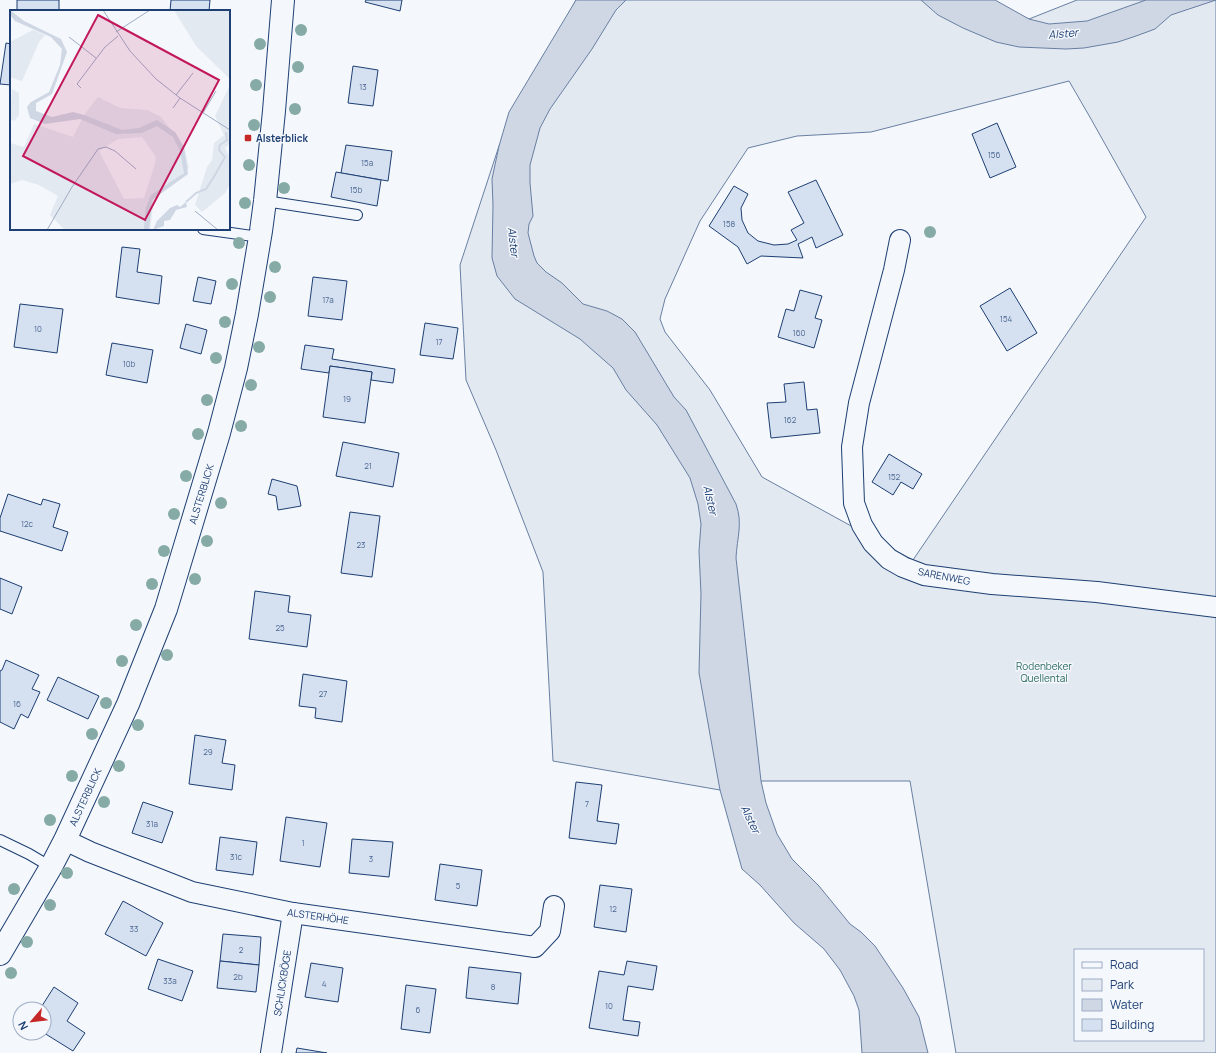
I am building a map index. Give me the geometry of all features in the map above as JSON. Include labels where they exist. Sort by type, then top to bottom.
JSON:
[{"type":"street","name":"ALSTERBLICK","points":[[0,954],[51,867],[65,840],[128,704],[166,608],[223,419],[236,368],[247,314],[260,237],[274,111],[283,0]]},
{"type":"street","name":"SARENWEG","points":[[900,240],[894,270],[859,404],[852,447],[854,503],[862,525],[873,544],[888,559],[903,567],[924,575],[992,584],[1097,592],[1216,606]]},
{"type":"street","name":"ALSTERHÖHE","points":[[65,840],[90,852],[192,892],[293,913],[535,947],[550,931],[554,906]]},
{"type":"street","name":"SCHLICKBÖGE","points":[[271,1053],[293,913]]},
{"type":"lane","points":[[265,201],[357,215]]},
{"type":"lane","points":[[210,230],[260,237]]},
{"type":"lane","points":[[0,840],[51,867]]},
{"type":"green space","name":"Rodenbeker Quellental","points":[[576,0],[983,0],[1029,19],[1077,0],[1216,0],[1216,1053],[956,1053],[910,781],[762,781],[720,790],[553,761],[543,572],[496,450],[466,380],[460,265],[499,146]],"holes":[[[1069,81],[1146,217],[913,560],[762,477],[710,390],[665,332],[660,319],[665,299],[700,221],[748,148],[797,136],[871,132]]]},
{"type":"water","name":"Alster","points":[[576,0],[626,0],[616,10],[592,49],[550,109],[540,128],[530,165],[533,216],[529,224],[528,233],[534,256],[537,263],[546,272],[562,283],[583,304],[607,311],[622,319],[635,332],[674,397],[686,410],[736,504],[739,524],[736,558],[761,781],[766,803],[777,834],[792,859],[819,886],[850,924],[861,932],[875,946],[903,988],[919,1017],[928,1053],[862,1053],[859,1010],[854,996],[840,970],[824,949],[794,923],[760,885],[742,869],[720,790],[699,673],[701,594],[699,551],[701,524],[698,504],[690,478],[657,425],[626,390],[613,368],[580,339],[515,299],[497,276],[492,258],[492,179],[499,146],[509,112]]},
{"type":"water","name":"Alster","points":[[921,0],[995,0],[1029,19],[1049,24],[1087,21],[1146,0],[1216,0],[1171,15],[1155,29],[1118,42],[1084,48],[1066,49],[1019,47],[996,42],[963,28],[938,15]]},
{"type":"building","points":[[17,0],[59,0],[59,10],[17,10]]},
{"type":"building","points":[[171,0],[210,0],[209,10],[170,10]]},
{"type":"building","points":[[366,0],[402,0],[400,11],[365,2]]},
{"type":"building","points":[[6,43],[10,44],[10,85],[0,84]]},
{"type":"building","points":[[353,66],[378,70],[373,106],[348,103]]},
{"type":"building","points":[[997,123],[1016,167],[990,178],[972,134]]},
{"type":"building","points":[[346,145],[392,151],[388,181],[341,173]]},
{"type":"building","points":[[336,172],[381,180],[377,206],[331,197]]},
{"type":"building","points":[[816,180],[843,235],[816,248],[812,237],[798,244],[803,258],[761,256],[747,264],[738,247],[709,226],[734,186],[748,194],[741,208],[742,220],[748,233],[758,241],[774,245],[788,244],[797,240],[791,230],[804,223],[788,192]]},
{"type":"building","points":[[122,247],[140,249],[137,272],[162,276],[159,304],[116,297]]},
{"type":"building","points":[[198,277],[216,281],[211,304],[193,301]]},
{"type":"building","points":[[313,277],[347,281],[342,320],[308,316]]},
{"type":"building","points":[[1010,288],[1037,333],[1007,351],[980,306]]},
{"type":"building","points":[[800,290],[822,296],[815,318],[822,320],[814,348],[778,337],[786,309],[794,311]]},
{"type":"building","points":[[20,304],[63,309],[57,353],[14,347]]},
{"type":"building","points":[[425,323],[458,328],[453,359],[420,355]]},
{"type":"building","points":[[186,324],[207,330],[201,354],[180,348]]},
{"type":"building","points":[[112,343],[153,350],[147,383],[106,375]]},
{"type":"building","points":[[305,345],[334,349],[332,359],[395,369],[393,383],[371,380],[372,372],[330,366],[329,373],[301,369]]},
{"type":"building","points":[[330,366],[372,372],[365,423],[323,417]]},
{"type":"building","points":[[804,382],[807,410],[817,409],[820,433],[771,438],[767,403],[786,402],[784,384]]},
{"type":"building","points":[[343,442],[399,453],[393,487],[336,476]]},
{"type":"building","points":[[889,454],[922,474],[913,489],[901,482],[893,495],[872,482]]},
{"type":"building","points":[[272,479],[297,486],[301,506],[278,510],[276,496],[268,494]]},
{"type":"building","points":[[8,494],[41,505],[43,499],[60,504],[53,527],[68,532],[62,551],[0,531],[0,518]]},
{"type":"building","points":[[350,512],[380,516],[372,577],[341,573]]},
{"type":"building","points":[[0,578],[22,587],[12,614],[0,609]]},
{"type":"building","points":[[255,591],[290,596],[288,612],[311,615],[307,647],[249,639]]},
{"type":"building","points":[[6,660],[39,675],[32,689],[40,692],[28,718],[21,714],[14,729],[0,722],[0,671],[2,670]]},
{"type":"building","points":[[303,674],[347,681],[342,722],[315,718],[316,708],[299,706]]},
{"type":"building","points":[[58,677],[99,696],[88,719],[47,700]]},
{"type":"building","points":[[195,735],[226,740],[222,763],[235,765],[232,790],[189,784]]},
{"type":"building","points":[[576,782],[602,785],[597,821],[619,824],[616,844],[569,838]]},
{"type":"building","points":[[143,802],[173,812],[162,843],[132,833]]},
{"type":"building","points":[[286,817],[327,823],[320,867],[280,861]]},
{"type":"building","points":[[220,837],[257,842],[253,875],[216,870]]},
{"type":"building","points":[[352,839],[393,842],[389,877],[349,873]]},
{"type":"building","points":[[440,864],[482,870],[477,906],[435,900]]},
{"type":"building","points":[[600,885],[632,889],[626,932],[594,927]]},
{"type":"building","points":[[123,901],[163,923],[146,956],[105,934]]},
{"type":"building","points":[[223,934],[261,937],[259,965],[220,961]]},
{"type":"building","points":[[158,959],[193,971],[182,1001],[148,989]]},
{"type":"building","points":[[220,961],[259,965],[256,992],[217,988]]},
{"type":"building","points":[[627,961],[657,966],[653,990],[628,986],[623,1020],[640,1022],[638,1036],[589,1028],[599,971],[624,975]]},
{"type":"building","points":[[311,963],[343,968],[338,1002],[305,997]]},
{"type":"building","points":[[469,967],[521,973],[518,1004],[466,998]]},
{"type":"building","points":[[406,985],[436,989],[430,1033],[401,1029]]},
{"type":"building","points":[[54,987],[78,1003],[67,1021],[85,1033],[73,1051],[52,1038],[52,1001],[45,1001]]},
{"type":"building","points":[[297,1048],[327,1053],[296,1053]]},
{"type":"place","name":"Alsterblick","points":[[248,138]]}]
